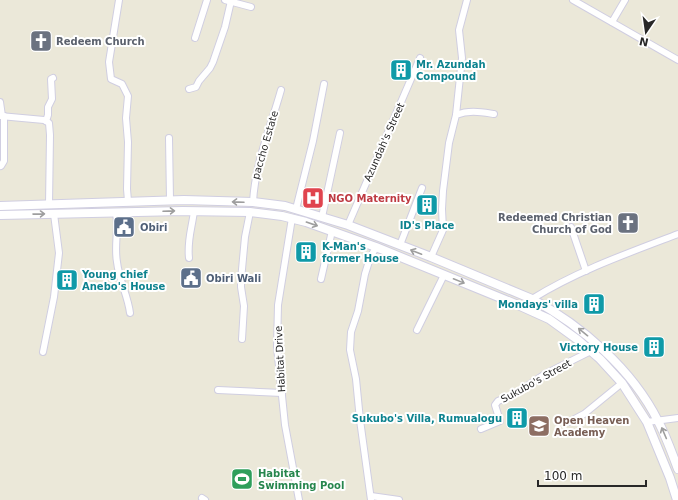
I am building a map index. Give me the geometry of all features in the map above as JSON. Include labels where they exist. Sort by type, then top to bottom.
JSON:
[{"type":"main road","points":[[0,206],[170,200],[253,202],[296,209],[322,217],[431,257],[532,299],[554,311],[584,333],[607,353],[639,391],[658,420],[678,469]]},
{"type":"main road","points":[[0,215],[194,211],[250,212],[292,218],[376,247],[518,305],[549,319],[578,340],[600,359],[622,383],[648,422],[677,500]]},
{"type":"street","points":[[119,0],[109,62],[111,79],[122,84],[128,96],[126,118],[128,142],[128,201]]},
{"type":"street","points":[[195,38],[207,0]]},
{"type":"street","points":[[431,257],[443,230],[443,191],[449,143],[456,115],[462,58],[459,30],[467,0]]},
{"type":"street","points":[[573,0],[678,60]]},
{"type":"street","points":[[612,22],[625,0]]},
{"type":"street","points":[[189,89],[196,88],[199,81],[210,68],[225,27],[228,1],[251,7]]},
{"type":"street","name":"Azundah's Street","points":[[348,226],[420,58]]},
{"type":"street","points":[[46,121],[48,107],[52,99],[51,79],[54,78]]},
{"type":"street","points":[[296,209],[313,141],[324,84]]},
{"type":"street","name":"paccho Estate","points":[[253,202],[254,186],[259,164],[281,90]]},
{"type":"street","points":[[0,102],[4,161],[0,165]]},
{"type":"street","points":[[456,115],[474,111],[494,114]]},
{"type":"street","points":[[2,116],[46,121],[49,123],[48,205]]},
{"type":"street","points":[[322,217],[340,133]]},
{"type":"street","points":[[169,138],[170,200]]},
{"type":"street","points":[[400,245],[422,188]]},
{"type":"street","points":[[189,258],[188,240],[194,211]]},
{"type":"street","points":[[242,339],[244,310],[241,287],[242,259],[250,212]]},
{"type":"street","points":[[116,213],[117,262],[122,284],[128,300],[130,313]]},
{"type":"street","points":[[44,352],[54,296],[59,253],[54,214]]},
{"type":"street","name":"Habitat Drive","points":[[292,218],[278,305],[278,347],[286,424],[299,500]]},
{"type":"street","points":[[571,227],[586,271]]},
{"type":"street","points":[[321,279],[332,231]]},
{"type":"street","points":[[532,299],[552,286],[628,253],[678,234]]},
{"type":"street","points":[[376,247],[370,258],[365,274],[358,311],[351,332],[350,350],[356,379],[371,498],[399,500]]},
{"type":"street","points":[[417,330],[444,275]]},
{"type":"street","name":"Sukubo's Street","points":[[482,429],[500,421],[495,405],[498,401],[515,394],[545,374],[591,351]]},
{"type":"street","points":[[568,422],[584,414],[622,383]]},
{"type":"street","points":[[218,390],[282,394]]},
{"type":"street","points":[[648,422],[678,418]]},
{"type":"water","name":"Habitat Swimming Pool","points":[[238,469],[252,482],[245,490],[231,475],[234,473],[237,476],[238,474],[236,471]]},
{"type":"place","name":"Redeem Church","points":[[41,41]]},
{"type":"place","name":"Mr. Azundah Compound","points":[[401,70]]},
{"type":"place","name":"NGO Maternity","points":[[313,198]]},
{"type":"place","name":"ID's Place","points":[[427,205]]},
{"type":"place","name":"Redeemed Christian Church of God","points":[[628,223]]},
{"type":"place","name":"Obiri","points":[[124,227]]},
{"type":"place","name":"K-Man's former House","points":[[306,252]]},
{"type":"place","name":"Obiri Wali","points":[[191,278]]},
{"type":"place","name":"Young chief Anebo's House","points":[[67,280]]},
{"type":"place","name":"Mondays' villa","points":[[594,304]]},
{"type":"place","name":"Victory House","points":[[654,347]]},
{"type":"place","name":"Sukubo's Villa, Rumualogu","points":[[517,418]]},
{"type":"place","name":"Open Heaven Academy","points":[[539,426]]},
{"type":"place","name":"Habitat Swimming Pool","points":[[242,479]]}]
